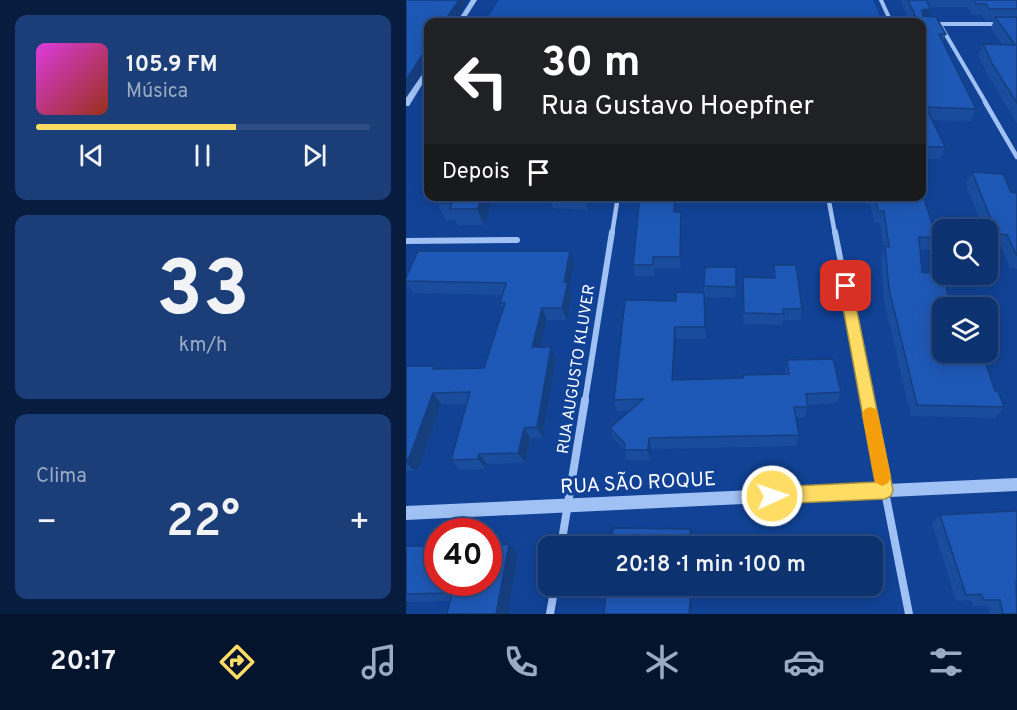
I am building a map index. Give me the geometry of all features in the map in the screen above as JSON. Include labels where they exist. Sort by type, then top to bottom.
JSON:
[{"type":"street","points":[[463,18],[475,0]]},
{"type":"street","points":[[882,0],[889,18]]},
{"type":"street","points":[[926,24],[1016,24]]},
{"type":"street","points":[[940,24],[1016,157]]},
{"type":"street","points":[[406,104],[424,76]]},
{"type":"street","name":"RUA AUGUSTO KLUVER","points":[[563,536],[617,201]]},
{"type":"street","points":[[829,201],[909,614]]},
{"type":"street","points":[[406,241],[517,240]]},
{"type":"street","name":"RUA SÃO ROQUE","points":[[406,513],[1016,484]]},
{"type":"street","points":[[550,614],[553,596]]},
{"type":"shaded area","points":[[499,0],[873,0],[880,17],[491,18],[489,16]]},
{"type":"building","points":[[406,0],[459,0],[447,18],[424,18],[424,52],[406,80]]},
{"type":"building","points":[[908,0],[926,0],[931,9],[922,10],[923,16],[936,17],[946,34],[939,34],[976,109],[926,107],[926,18],[916,18]]},
{"type":"building","points":[[974,0],[1017,0],[1017,9],[989,9],[986,4],[976,4]]},
{"type":"building","points":[[995,17],[1017,17],[1017,103],[993,65],[983,44],[1015,45]]},
{"type":"building","points":[[926,107],[945,147],[926,147]]},
{"type":"building","points":[[972,172],[1003,174],[1011,192],[1017,193],[1017,256],[1007,235],[998,234],[998,219],[991,219]]},
{"type":"building","points":[[438,201],[480,201],[477,209],[450,209],[452,203],[437,203]]},
{"type":"building","points":[[639,201],[675,201],[674,212],[681,212],[680,257],[653,257],[653,265],[633,265]]},
{"type":"building","points":[[876,201],[925,201],[932,223],[932,238],[919,237],[922,272],[932,273],[932,285],[946,285],[948,297],[932,297],[932,363],[986,363],[995,391],[998,391],[1004,407],[917,405],[889,289],[885,246],[889,247],[884,211],[878,211]]},
{"type":"building","points":[[418,251],[570,251],[564,282],[568,282],[562,308],[542,308],[532,347],[551,347],[537,427],[524,428],[518,453],[479,454],[478,459],[451,460],[470,392],[433,393],[409,458],[406,460],[406,366],[434,366],[433,369],[484,368],[505,303],[500,303],[506,283],[406,281]]},
{"type":"building","points":[[774,265],[796,265],[802,309],[783,309],[784,314],[744,313],[743,277],[775,278]]},
{"type":"building","points":[[705,267],[736,267],[736,287],[704,286]]},
{"type":"building","points":[[676,292],[704,293],[705,327],[675,327],[672,380],[789,374],[787,360],[833,359],[841,392],[806,394],[808,407],[794,407],[799,435],[649,438],[648,450],[624,450],[625,444],[610,428],[643,399],[614,400],[625,300],[676,301]]},
{"type":"building","points":[[1017,511],[1017,614],[1003,614],[1000,600],[984,600],[981,594],[966,595],[940,515]]},
{"type":"building","points":[[613,528],[690,529],[690,536],[612,536]]},
{"type":"building","points":[[502,544],[509,544],[502,582]]},
{"type":"building","points":[[406,546],[424,546],[424,594],[406,594]]},
{"type":"building","points":[[451,596],[499,596],[496,614],[447,614]]},
{"type":"building","points":[[606,596],[690,596],[689,614],[604,614]]},
{"type":"slow traffic","points":[[870,414],[882,477]]},
{"type":"route","points":[[772,496],[885,490],[846,286]]}]
